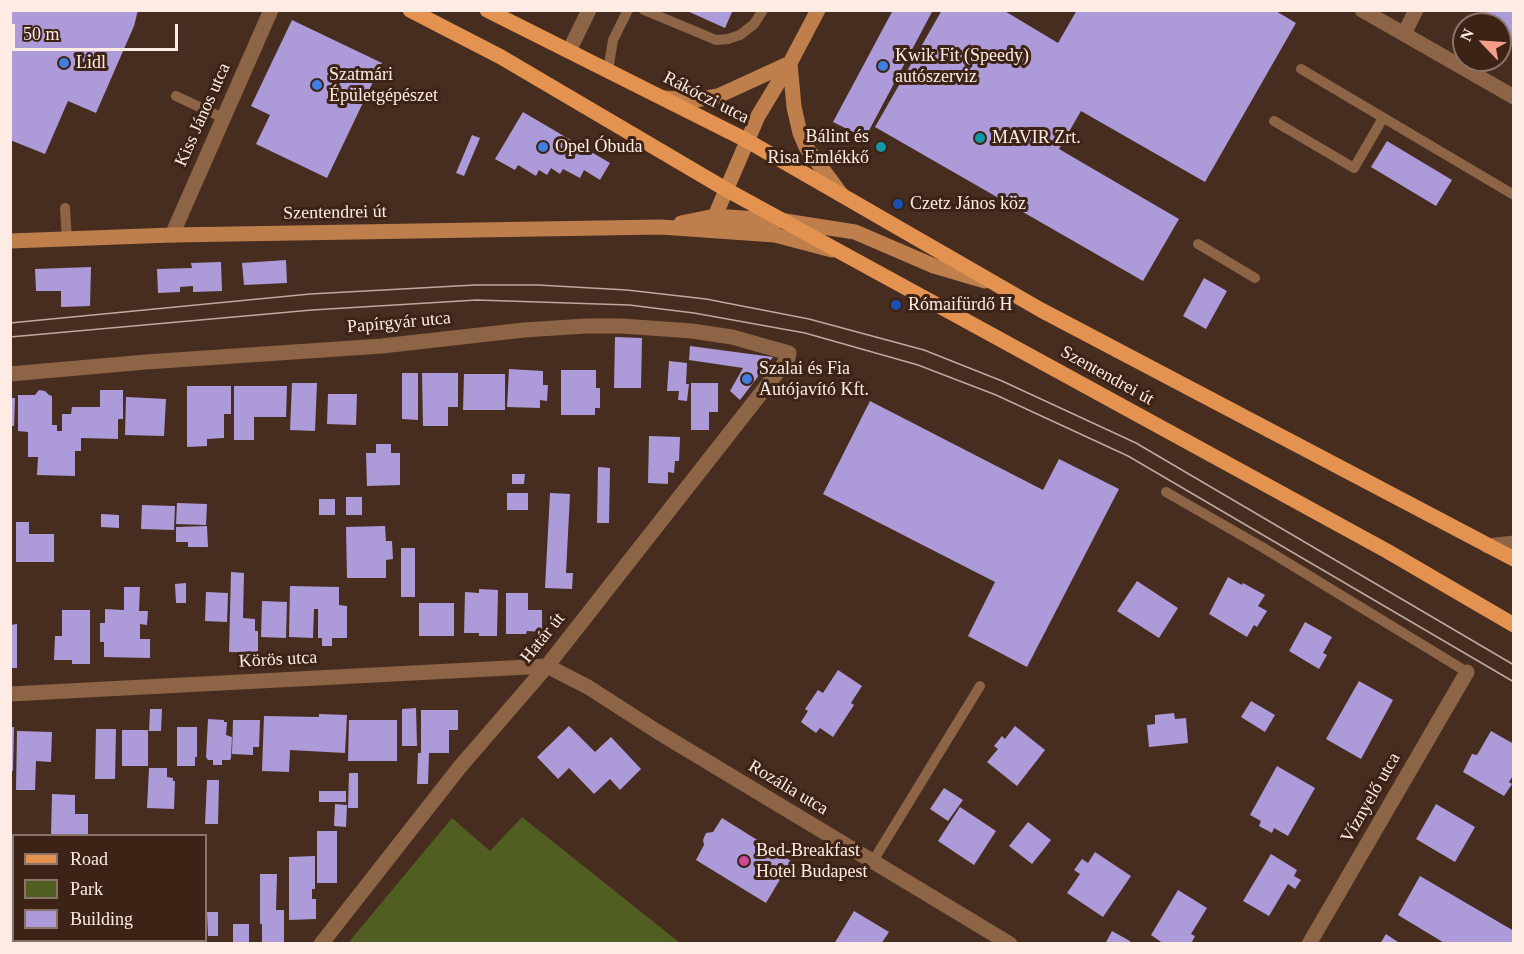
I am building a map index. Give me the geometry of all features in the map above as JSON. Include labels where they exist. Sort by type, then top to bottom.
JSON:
[{"type":"main road","points":[[411,10],[501,57],[727,190],[840,253]]},
{"type":"main road","name":"Rákóczi utca","points":[[487,10],[746,140],[996,284]]},
{"type":"main road","points":[[715,216],[746,140],[818,10]]},
{"type":"main road","points":[[664,99],[695,100],[718,96],[790,63]]},
{"type":"main road","points":[[790,63],[794,107],[800,132],[806,147],[841,194]]},
{"type":"main road","name":"Szentendrei út","points":[[661,227],[715,216],[785,221],[855,232],[934,266],[996,284],[1514,559]]},
{"type":"main road","name":"Szentendrei út","points":[[10,241],[172,235],[661,227],[775,235],[840,253],[1387,551],[1514,625]]},
{"type":"street","name":"Kiss János utca","points":[[172,235],[271,10]]},
{"type":"street","points":[[569,51],[589,10]]},
{"type":"street","points":[[1362,10],[1514,97]]},
{"type":"street","points":[[1404,34],[1416,10]]},
{"type":"street","name":"Papírgyár utca","points":[[10,374],[382,346],[524,330],[586,326],[692,331],[732,337],[789,353]]},
{"type":"street","name":"Határ út","points":[[321,944],[459,768],[547,666],[780,369],[789,353]]},
{"type":"street","points":[[1488,546],[1514,543]]},
{"type":"street","name":"Körös utca","points":[[10,694],[547,666]]},
{"type":"street","name":"Rozália utca","points":[[547,666],[588,687],[658,732],[1010,944]]},
{"type":"street","name":"Víznyelő utca","points":[[1309,944],[1467,672]]},
{"type":"lane","points":[[608,71],[613,40],[628,10]]},
{"type":"lane","points":[[644,10],[716,40],[728,39],[740,34],[754,24],[763,10]]},
{"type":"lane","points":[[1301,69],[1514,195]]},
{"type":"lane","points":[[176,96],[223,118]]},
{"type":"lane","points":[[1274,121],[1354,168],[1383,118]]},
{"type":"lane","points":[[65,208],[67,240]]},
{"type":"lane","points":[[1198,244],[1255,278]]},
{"type":"lane","points":[[1166,492],[1262,547],[1467,672]]},
{"type":"lane","points":[[873,861],[980,686]]},
{"type":"green space","points":[[522,817],[680,943],[348,943],[452,818],[490,851]]},
{"type":"building","name":"Lidl","points":[[10,10],[138,10],[134,26],[96,113],[68,101],[45,154],[10,140]]},
{"type":"building","points":[[685,10],[733,10],[725,28]]},
{"type":"building","name":"Kwik Fit (Speedy) autószerviz","points":[[893,10],[933,10],[865,138],[833,122]]},
{"type":"building","name":"MAVIR Zrt.","points":[[942,10],[1003,10],[1058,43],[1077,10],[1274,10],[1296,23],[1205,182],[1081,111],[1059,149],[1179,219],[1143,281],[875,127]]},
{"type":"building","points":[[1482,10],[1514,10],[1514,46],[1512,45],[1512,12],[1481,12]]},
{"type":"building","name":"Szatmári Épületgépészet","points":[[292,20],[382,63],[327,178],[256,144],[270,115],[251,106]]},
{"type":"building","name":"Opel Óbuda","points":[[523,112],[610,163],[600,180],[584,170],[580,178],[563,169],[560,174],[551,168],[547,175],[539,170],[536,176],[518,165],[515,170],[495,159]]},
{"type":"building","points":[[472,135],[480,138],[464,176],[456,173]]},
{"type":"building","points":[[1387,141],[1452,180],[1436,206],[1371,167]]},
{"type":"building","points":[[286,260],[287,283],[244,285],[242,263]]},
{"type":"building","points":[[221,262],[222,291],[193,292],[193,286],[180,287],[180,292],[158,293],[157,269],[192,268],[191,263]]},
{"type":"building","points":[[91,267],[90,306],[61,307],[61,291],[36,291],[35,269]]},
{"type":"building","points":[[1204,278],[1227,291],[1206,329],[1183,316]]},
{"type":"building","points":[[615,337],[642,338],[641,388],[614,388]]},
{"type":"building","name":"Szalai és Fia Autójavító Kft.","points":[[690,346],[773,357],[740,400],[730,391],[743,368],[689,360]]},
{"type":"building","points":[[669,361],[687,363],[686,384],[689,384],[687,401],[678,400],[679,391],[667,391]]},
{"type":"building","points":[[509,369],[543,371],[543,385],[548,385],[547,401],[540,400],[540,408],[507,407]]},
{"type":"building","points":[[561,370],[596,370],[596,388],[600,388],[600,408],[595,408],[595,415],[561,415]]},
{"type":"building","points":[[402,373],[418,373],[418,420],[402,419]]},
{"type":"building","points":[[422,373],[458,373],[458,407],[448,407],[448,426],[423,426]]},
{"type":"building","points":[[464,374],[505,374],[505,410],[463,410]]},
{"type":"building","points":[[292,383],[317,383],[315,431],[290,430]]},
{"type":"building","points":[[691,383],[718,383],[718,412],[709,412],[709,430],[691,430]]},
{"type":"building","points":[[187,386],[231,386],[231,414],[224,414],[224,438],[207,439],[207,446],[187,447]]},
{"type":"building","points":[[234,386],[287,386],[286,417],[254,417],[254,440],[234,440]]},
{"type":"building","points":[[39,390],[52,396],[52,425],[57,425],[57,431],[62,431],[62,414],[71,414],[72,407],[100,407],[100,390],[123,390],[123,419],[118,419],[118,439],[81,438],[81,451],[75,451],[75,476],[37,475],[38,457],[28,457],[28,432],[18,431],[18,395],[35,395]]},
{"type":"building","points":[[328,394],[357,394],[356,425],[327,424]]},
{"type":"building","points":[[126,397],[166,399],[164,436],[125,435]]},
{"type":"building","points":[[10,398],[15,398],[14,426],[10,426]]},
{"type":"building","points":[[870,401],[1043,490],[1059,459],[1119,489],[1027,667],[968,636],[995,582],[823,494]]},
{"type":"building","points":[[649,436],[680,437],[679,461],[675,461],[674,473],[668,472],[668,484],[648,483]]},
{"type":"building","points":[[376,444],[391,444],[391,453],[400,453],[400,485],[367,486],[366,453],[376,453]]},
{"type":"building","points":[[598,467],[610,468],[609,523],[597,523]]},
{"type":"building","points":[[512,474],[525,474],[524,484],[512,484]]},
{"type":"building","points":[[507,493],[528,493],[528,510],[507,510]]},
{"type":"building","points":[[550,493],[570,494],[566,573],[573,573],[572,589],[545,588]]},
{"type":"building","points":[[346,497],[362,497],[362,515],[346,515]]},
{"type":"building","points":[[319,499],[335,499],[335,515],[319,515]]},
{"type":"building","points":[[177,503],[207,504],[206,525],[176,524]]},
{"type":"building","points":[[142,505],[175,506],[174,530],[141,529]]},
{"type":"building","points":[[101,514],[119,515],[119,528],[101,527]]},
{"type":"building","points":[[16,522],[29,522],[29,534],[54,534],[54,562],[16,562]]},
{"type":"building","points":[[207,526],[208,547],[188,547],[188,542],[176,542],[176,527]]},
{"type":"building","points":[[385,526],[386,541],[392,541],[393,559],[386,560],[386,578],[347,578],[346,527]]},
{"type":"building","points":[[401,548],[415,548],[415,597],[401,597]]},
{"type":"building","points":[[231,572],[244,573],[243,618],[255,619],[255,631],[258,631],[258,653],[229,652]]},
{"type":"building","points":[[1228,577],[1265,595],[1258,606],[1267,611],[1257,627],[1254,625],[1247,637],[1209,614]]},
{"type":"building","points":[[1137,581],[1178,608],[1159,638],[1117,611]]},
{"type":"building","points":[[186,583],[186,603],[176,603],[175,584]]},
{"type":"building","points":[[290,586],[339,587],[339,605],[347,606],[347,638],[332,638],[332,646],[322,646],[322,638],[318,638],[318,609],[314,609],[313,638],[289,637]]},
{"type":"building","points":[[124,587],[140,587],[139,611],[148,611],[147,625],[140,624],[140,639],[150,639],[150,658],[104,657],[104,642],[100,642],[100,623],[105,623],[105,609],[124,610]]},
{"type":"building","points":[[479,589],[498,590],[497,636],[464,633],[465,592],[479,593]]},
{"type":"building","points":[[206,592],[228,593],[227,622],[205,621]]},
{"type":"building","points":[[506,593],[528,593],[528,610],[542,610],[542,632],[527,631],[526,634],[506,634]]},
{"type":"building","points":[[262,601],[287,602],[286,638],[261,637]]},
{"type":"building","points":[[419,603],[454,603],[454,636],[419,636]]},
{"type":"building","points":[[62,610],[90,610],[90,664],[72,664],[72,660],[54,660],[55,636],[62,636]]},
{"type":"building","points":[[1305,622],[1332,637],[1323,653],[1327,655],[1319,669],[1289,651]]},
{"type":"building","points":[[17,624],[17,668],[10,668],[10,625]]},
{"type":"building","points":[[838,670],[862,686],[851,703],[854,705],[833,737],[820,728],[816,733],[801,722],[808,711],[805,709],[818,690],[823,693]]},
{"type":"building","points":[[1359,681],[1393,700],[1361,759],[1326,739]]},
{"type":"building","points":[[1251,701],[1275,715],[1265,732],[1241,717]]},
{"type":"building","points":[[416,708],[417,746],[402,746],[402,709]]},
{"type":"building","points":[[150,709],[162,709],[161,731],[149,731]]},
{"type":"building","points":[[421,710],[458,710],[458,730],[449,730],[449,753],[429,753],[428,784],[417,784],[418,753],[421,753]]},
{"type":"building","points":[[1174,713],[1175,719],[1186,718],[1188,743],[1149,747],[1147,725],[1155,724],[1155,715]]},
{"type":"building","points":[[319,714],[347,715],[345,753],[290,750],[289,772],[262,771],[264,716],[319,717]]},
{"type":"building","points":[[208,719],[227,722],[226,735],[232,737],[231,758],[222,760],[222,765],[213,765],[213,760],[208,760],[206,757]]},
{"type":"building","points":[[233,720],[260,720],[259,747],[253,747],[253,755],[232,754]]},
{"type":"building","points":[[349,720],[397,720],[397,761],[348,761]]},
{"type":"building","points":[[569,726],[595,752],[611,737],[641,769],[620,790],[610,779],[594,794],[569,768],[558,779],[537,757]]},
{"type":"building","points":[[1015,726],[1045,750],[1017,786],[987,762],[998,749],[994,746],[1002,736],[1005,739]]},
{"type":"building","points":[[10,727],[14,727],[13,771],[10,771]]},
{"type":"building","points":[[177,727],[197,727],[195,766],[177,766]]},
{"type":"building","points":[[96,729],[116,729],[115,779],[95,779]]},
{"type":"building","points":[[122,730],[148,730],[148,766],[122,766]]},
{"type":"building","points":[[17,731],[52,732],[51,762],[36,761],[35,790],[16,790]]},
{"type":"building","points":[[1491,731],[1514,744],[1514,774],[1509,782],[1512,784],[1504,796],[1463,772],[1472,754],[1477,755]]},
{"type":"building","points":[[1277,766],[1315,788],[1288,836],[1274,828],[1272,833],[1259,826],[1261,821],[1250,815]]},
{"type":"building","points":[[149,768],[167,768],[167,777],[175,781],[174,809],[147,808]]},
{"type":"building","points":[[349,773],[358,773],[358,808],[348,808]]},
{"type":"building","points":[[207,780],[219,780],[218,824],[205,824]]},
{"type":"building","points":[[944,788],[963,800],[948,821],[930,809]]},
{"type":"building","points":[[319,791],[346,791],[346,802],[319,802]]},
{"type":"building","points":[[52,794],[75,795],[75,814],[88,814],[88,834],[51,834]]},
{"type":"building","points":[[335,804],[347,805],[346,827],[334,826]]},
{"type":"building","points":[[1436,804],[1475,827],[1455,862],[1416,839]]},
{"type":"building","points":[[960,807],[996,831],[974,865],[938,841]]},
{"type":"building","name":"Bed-Breakfast Hotel Budapest","points":[[722,818],[791,861],[766,903],[696,860],[704,845],[703,840],[706,833],[713,832]]},
{"type":"building","points":[[1028,822],[1051,840],[1032,864],[1009,846]]},
{"type":"building","points":[[317,831],[337,831],[337,883],[317,883]]},
{"type":"building","points":[[1095,852],[1131,876],[1103,917],[1067,893],[1080,874],[1074,870],[1082,859],[1088,863]]},
{"type":"building","points":[[1271,854],[1297,870],[1294,876],[1301,880],[1295,889],[1288,884],[1269,916],[1243,901]]},
{"type":"building","points":[[315,856],[315,889],[312,889],[312,899],[316,899],[316,919],[289,920],[289,857]]},
{"type":"building","points":[[260,874],[277,874],[276,910],[284,910],[284,943],[262,943]]},
{"type":"building","points":[[1420,876],[1514,931],[1514,944],[1446,944],[1398,915]]},
{"type":"building","points":[[1178,890],[1207,908],[1191,934],[1195,936],[1191,944],[1164,944],[1151,935]]},
{"type":"building","points":[[854,911],[889,932],[881,944],[834,944]]},
{"type":"building","points":[[207,912],[218,912],[218,936],[208,936]]},
{"type":"building","points":[[233,924],[249,924],[249,944],[233,944]]},
{"type":"building","points":[[1112,931],[1130,941],[1129,944],[1105,944]]},
{"type":"building","points":[[1386,934],[1401,944],[1380,944]]},
{"type":"building","points":[[27,942],[50,942],[50,944],[27,944]]},
{"type":"building","points":[[147,942],[170,942],[170,944],[147,944]]},
{"type":"building","points":[[178,942],[207,942],[207,944],[177,944]]},
{"type":"tram line","points":[[10,323],[310,294],[475,285],[538,285],[627,290],[706,299],[809,319],[924,350],[1002,381],[1136,443],[1514,665]]},
{"type":"tram line","points":[[10,337],[312,310],[477,300],[629,305],[694,313],[805,333],[918,365],[996,395],[1128,456],[1514,682]]},
{"type":"place","name":"Lidl","points":[[64,63]]},
{"type":"place","name":"Kwik Fit (Speedy) autószerviz","points":[[883,66]]},
{"type":"place","name":"Szatmári Épületgépészet","points":[[317,85]]},
{"type":"place","name":"MAVIR Zrt.","points":[[980,138]]},
{"type":"place","name":"Opel Óbuda","points":[[543,147]]},
{"type":"place","name":"Bálint és Risa Emlékkő","points":[[881,147]]},
{"type":"place","name":"Czetz János köz","points":[[898,204]]},
{"type":"place","name":"Rómaifürdő H","points":[[896,305]]},
{"type":"place","name":"Szalai és Fia Autójavító Kft.","points":[[747,379]]},
{"type":"place","name":"Bed-Breakfast Hotel Budapest","points":[[744,861]]}]
